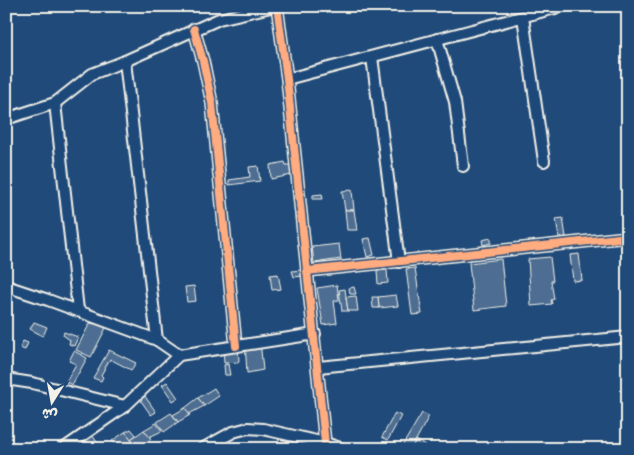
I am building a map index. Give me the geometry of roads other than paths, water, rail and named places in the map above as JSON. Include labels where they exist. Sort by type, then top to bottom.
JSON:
[{"type":"street","points":[[6,118],[56,103],[92,74],[219,18],[276,6],[287,79],[326,443]]},
{"type":"street","points":[[287,79],[563,6]]},
{"type":"street","points":[[523,17],[544,160]]},
{"type":"street","points":[[194,29],[212,103],[236,346]]},
{"type":"street","points":[[437,39],[455,102],[464,166]]},
{"type":"street","points":[[372,57],[399,262]]},
{"type":"street","points":[[125,61],[157,340]]},
{"type":"street","points":[[56,103],[78,310]]},
{"type":"street","points":[[307,272],[628,237]]},
{"type":"street","points":[[6,286],[78,310],[157,340],[179,355]]},
{"type":"street","points":[[63,449],[125,406],[179,355],[315,334]]},
{"type":"street","points":[[318,367],[628,337]]},
{"type":"street","points":[[6,379],[32,383],[125,406]]},
{"type":"street","points":[[202,449],[233,432],[248,428],[263,429],[326,443],[343,449]]}]
